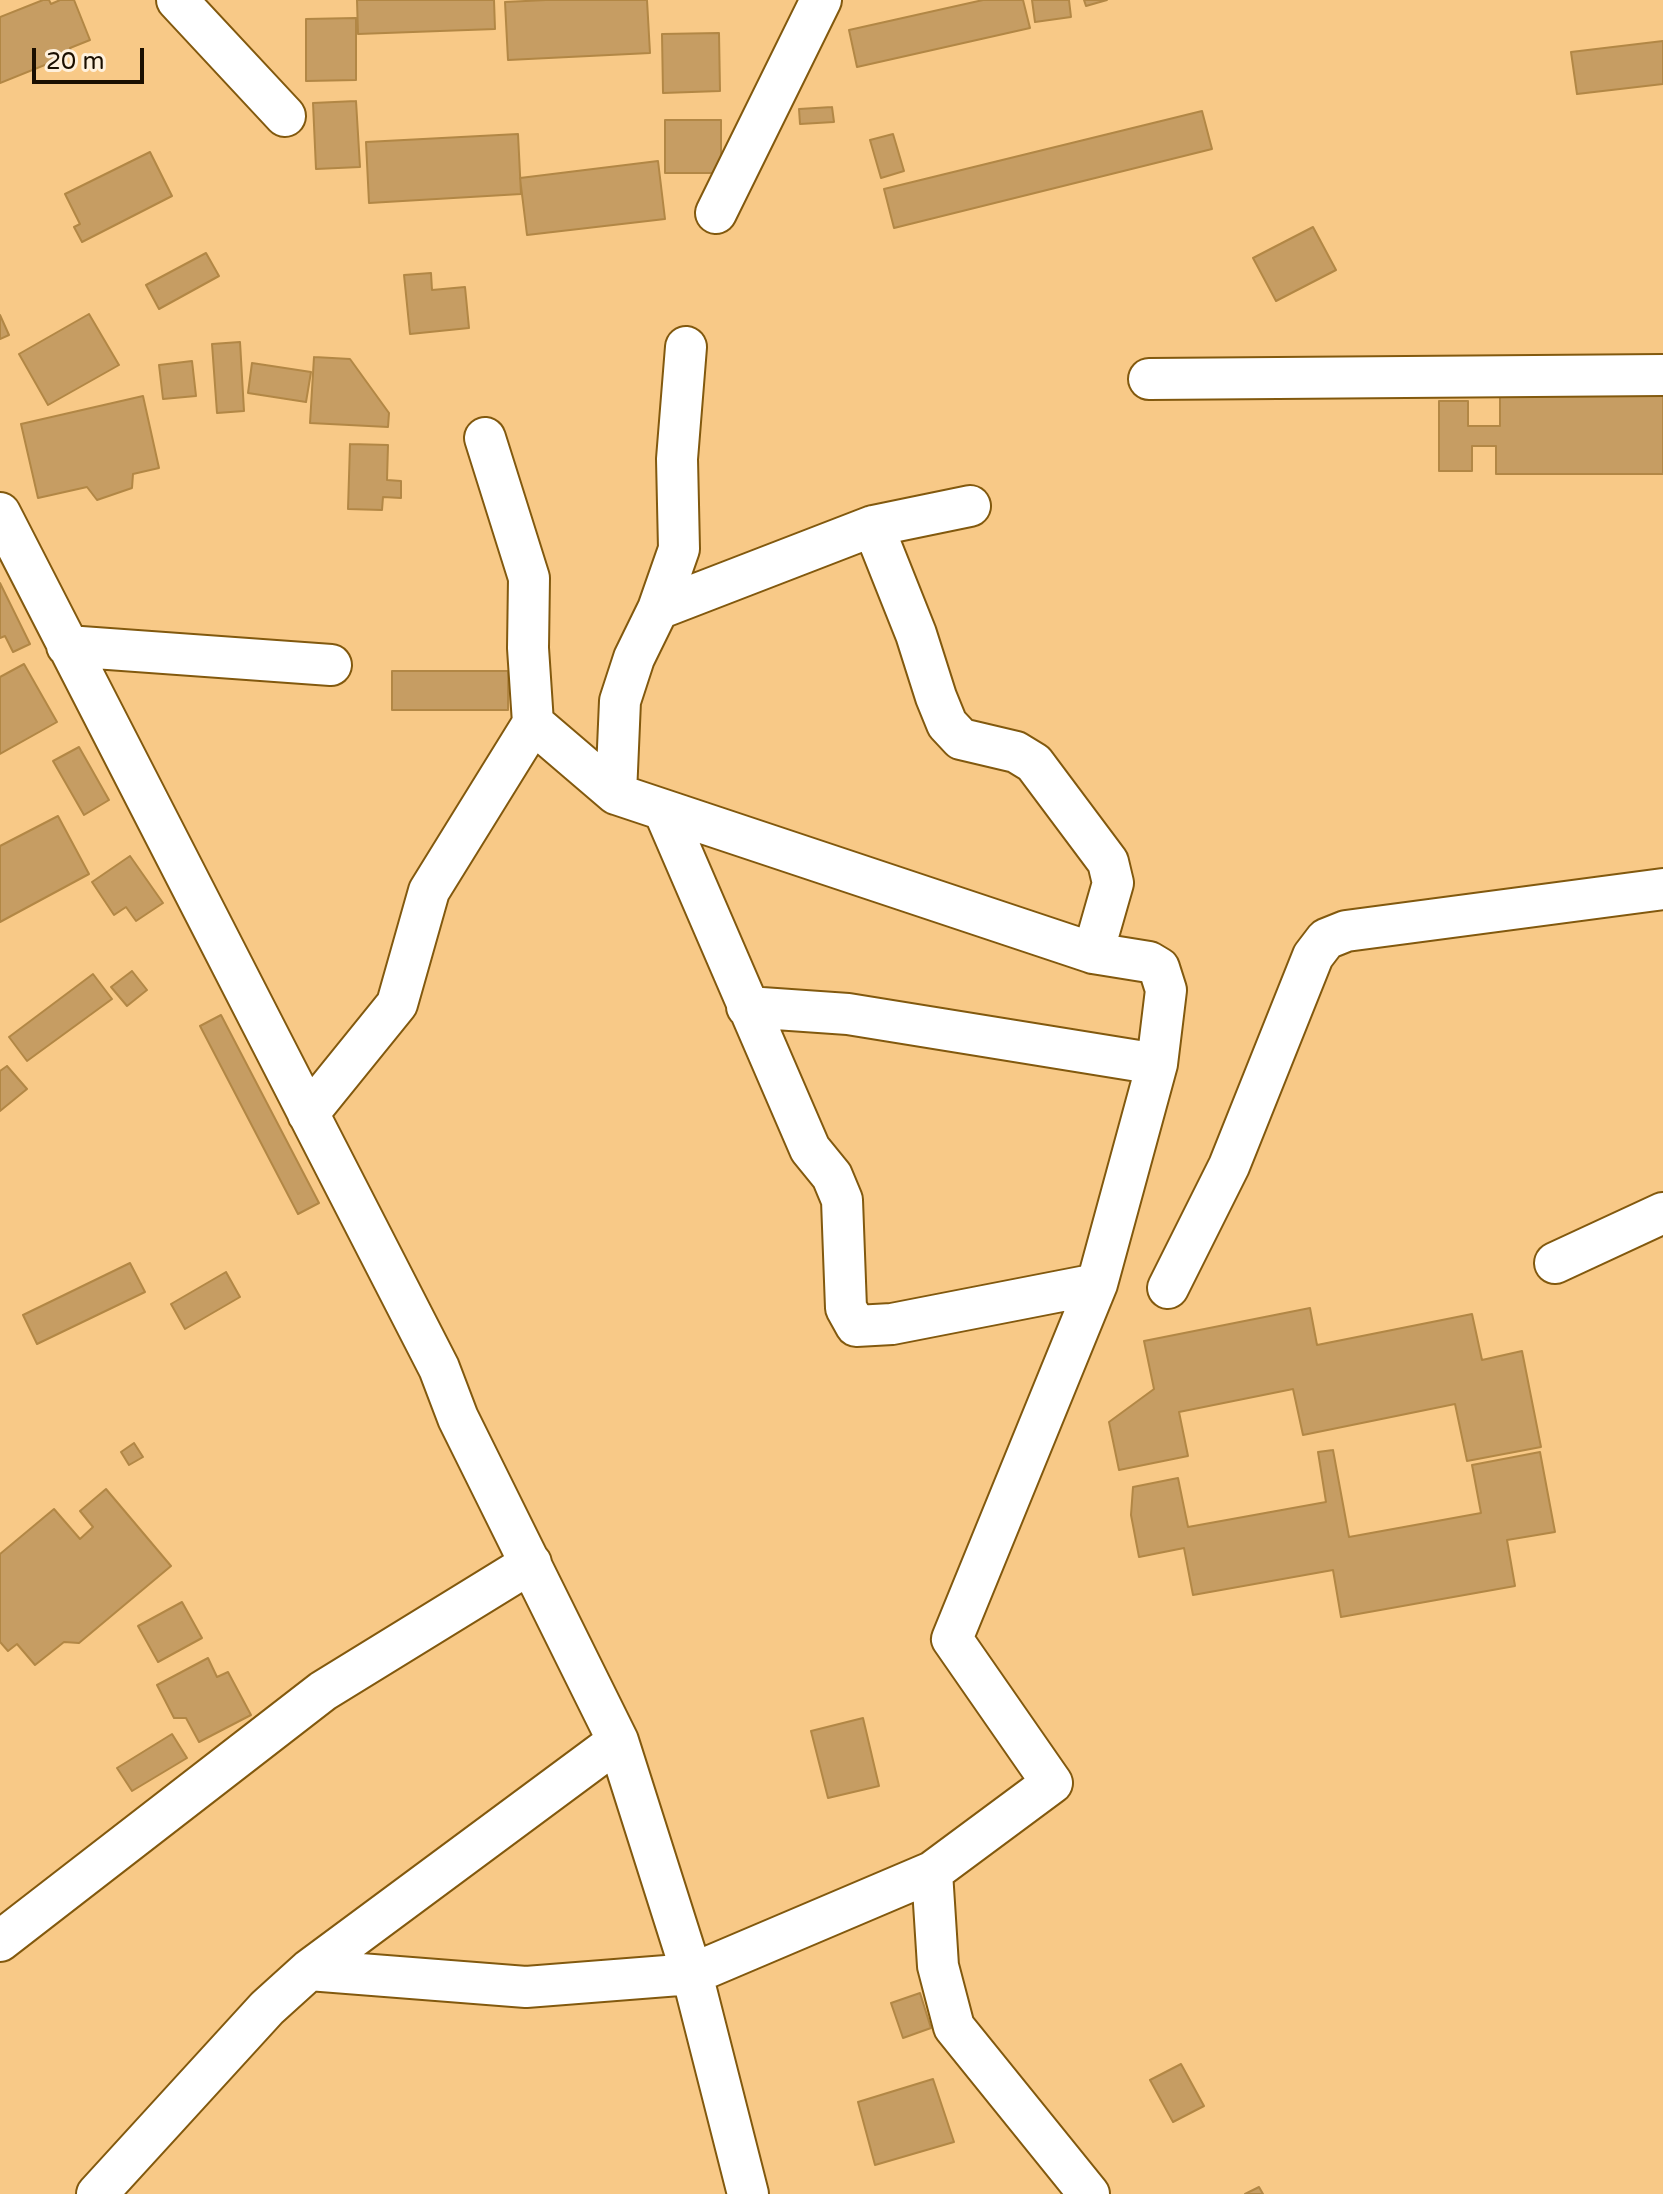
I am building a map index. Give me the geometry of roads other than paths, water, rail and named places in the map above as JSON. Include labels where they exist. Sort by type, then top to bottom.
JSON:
[{"type":"street","points":[[177,0],[285,116]]},
{"type":"street","points":[[716,213],[821,0]]},
{"type":"street","points":[[616,794],[620,701],[634,658],[658,609],[679,549],[677,459],[686,347]]},
{"type":"street","points":[[1149,379],[1663,375]]},
{"type":"street","points":[[308,1114],[397,1004],[429,891],[533,723],[528,648],[529,578],[485,438]]},
{"type":"street","points":[[658,609],[873,526],[970,506]]},
{"type":"street","points":[[0,513],[439,1368],[458,1418],[618,1741],[692,1974],[748,2194]]},
{"type":"street","points":[[873,526],[916,634],[947,724],[961,739],[1016,752],[1034,763],[1108,862],[1113,883],[1093,953]]},
{"type":"street","points":[[67,646],[331,665]]},
{"type":"street","points":[[309,1970],[526,1987],[692,1974],[932,1872],[1052,1783],[952,1639],[1097,1284],[1157,1064],[1166,990],[1159,968],[1149,962],[1093,953],[616,794],[533,723]]},
{"type":"street","points":[[664,811],[810,1149],[832,1176],[842,1200],[846,1308],[856,1326],[892,1324],[1097,1284]]},
{"type":"street","points":[[1168,1288],[1229,1166],[1313,956],[1326,939],[1346,931],[1663,889]]},
{"type":"street","points":[[747,1007],[848,1014],[1157,1064]]},
{"type":"street","points":[[1555,1263],[1663,1213]]},
{"type":"street","points":[[0,1941],[323,1691],[531,1563]]},
{"type":"street","points":[[97,2194],[267,2008],[309,1970],[618,1741]]},
{"type":"street","points":[[932,1872],[938,1966],[954,2027],[1089,2194]]}]
